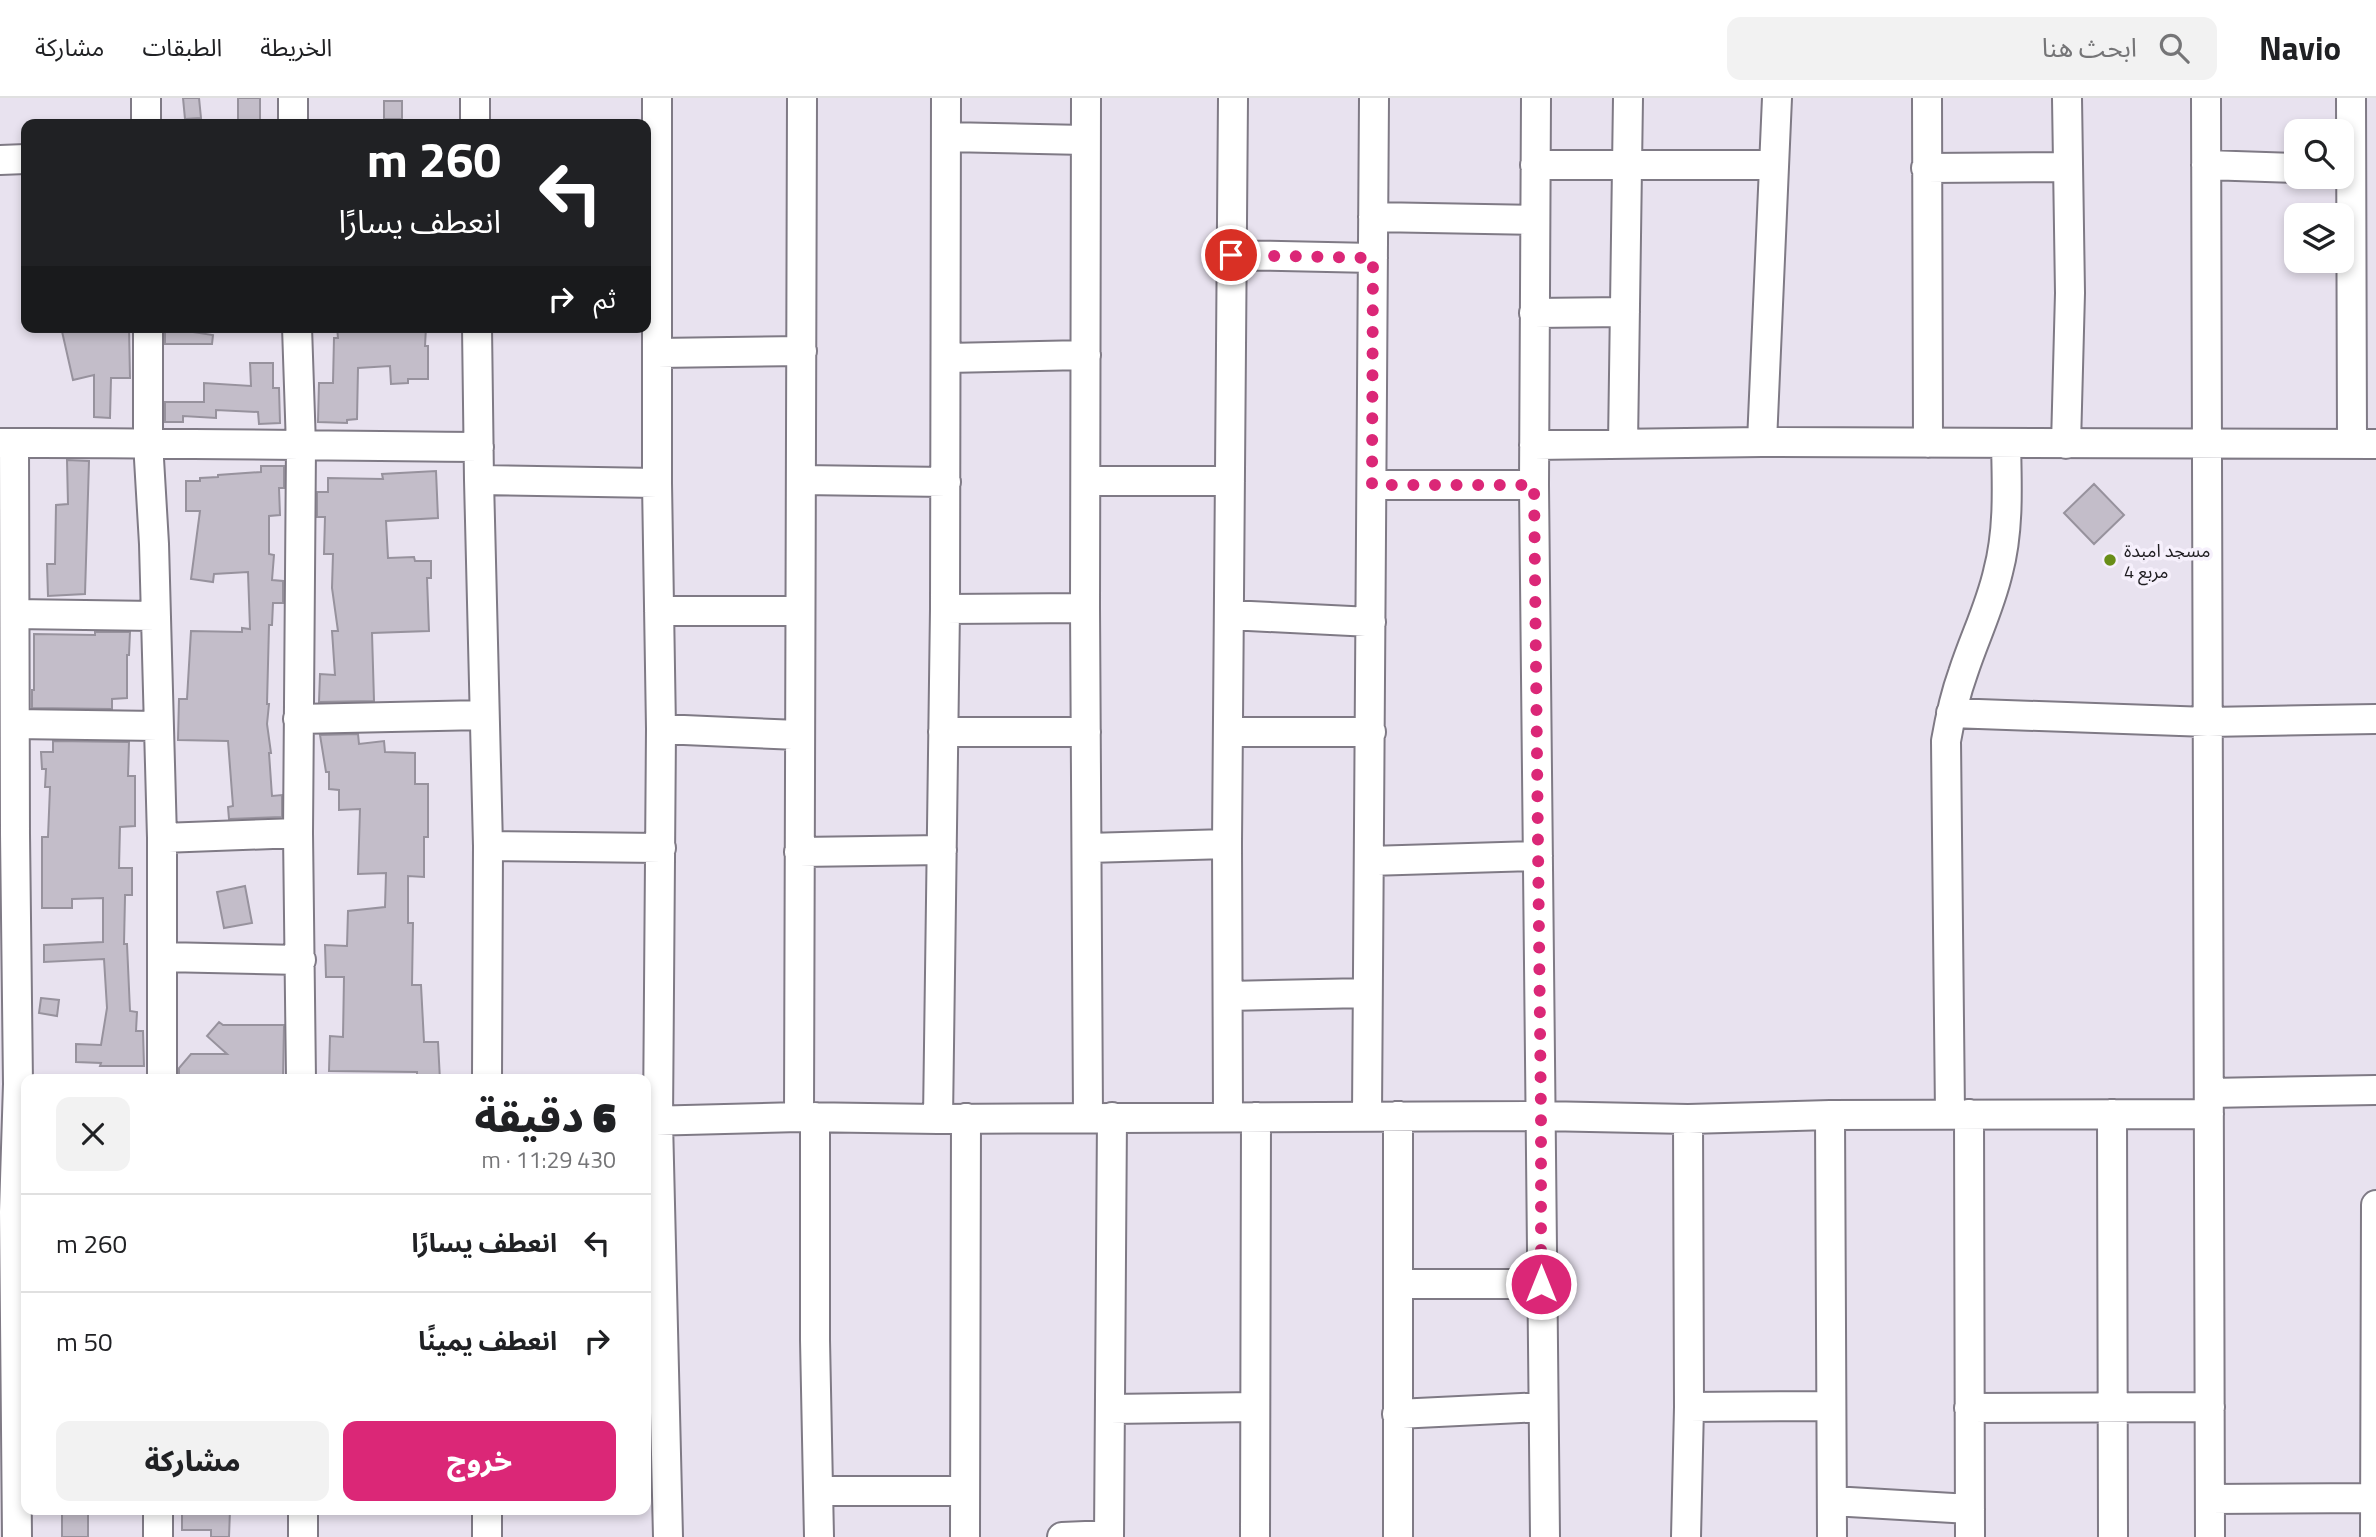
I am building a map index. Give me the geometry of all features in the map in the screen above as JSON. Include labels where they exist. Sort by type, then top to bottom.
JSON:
[{"type":"street","points":[[146,98],[146,119]]},
{"type":"street","points":[[293,98],[293,119]]},
{"type":"street","points":[[475,98],[475,119]]},
{"type":"street","points":[[657,98],[661,848],[652,1121],[655,1417],[668,1537]]},
{"type":"street","points":[[802,98],[799,852],[815,1326],[819,1537]]},
{"type":"street","points":[[938,1119],[947,358],[946,98]]},
{"type":"street","points":[[1062,1537],[1109,1536],[1110,1409],[1088,848],[1086,732],[1086,98]]},
{"type":"street","points":[[1233,98],[1228,996],[1242,1117],[1255,1407],[1255,1537]]},
{"type":"street","points":[[1367,1116],[1374,98]]},
{"type":"street","points":[[1536,98],[1534,485],[1545,1537]]},
{"type":"street","points":[[1623,444],[1628,98]]},
{"type":"street","points":[[1762,442],[1777,98]]},
{"type":"street","points":[[1927,98],[1928,443]]},
{"type":"street","points":[[2066,444],[2070,293],[2067,98]]},
{"type":"street","points":[[2206,98],[2210,1537]]},
{"type":"street","points":[[2350,119],[2351,98]]},
{"type":"street","points":[[946,137],[1085,140]]},
{"type":"street","points":[[0,160],[21,159]]},
{"type":"street","points":[[1535,165],[1774,165]]},
{"type":"street","points":[[2206,165],[2284,168]]},
{"type":"street","points":[[1926,167],[2067,167]]},
{"type":"street","points":[[1534,445],[1762,442],[2364,444],[2348,189]]},
{"type":"street","points":[[1373,217],[1534,220]]},
{"type":"street","points":[[1231,255],[1373,258]]},
{"type":"street","points":[[1534,313],[1625,312]]},
{"type":"street","points":[[148,333],[148,442],[162,838],[162,1074]]},
{"type":"street","points":[[297,333],[300,446],[298,833],[301,1074]]},
{"type":"street","points":[[477,333],[488,846],[488,1074]]},
{"type":"street","points":[[657,353],[802,351]]},
{"type":"street","points":[[947,358],[1086,355]]},
{"type":"street","points":[[21,1076],[8,969],[7,834],[15,724],[15,614],[7,443],[148,442],[479,447]]},
{"type":"street","points":[[1832,1501],[1970,1523],[1969,1408],[1947,741],[1951,713],[1962,675],[1999,571],[2004,538],[2007,444]]},
{"type":"street","points":[[479,480],[657,483]]},
{"type":"street","points":[[802,480],[946,482]]},
{"type":"street","points":[[1086,481],[1230,481]]},
{"type":"street","points":[[1372,485],[1534,485]]},
{"type":"street","points":[[945,608],[1085,608]]},
{"type":"street","points":[[659,611],[799,611]]},
{"type":"street","points":[[15,614],[155,616]]},
{"type":"street","points":[[1229,615],[1371,622]]},
{"type":"street","points":[[1951,713],[2208,722],[2376,719]]},
{"type":"street","points":[[298,719],[484,715]]},
{"type":"street","points":[[15,724],[158,726]]},
{"type":"street","points":[[661,729],[798,735]]},
{"type":"street","points":[[943,732],[1086,732]]},
{"type":"street","points":[[1228,732],[1371,732]]},
{"type":"street","points":[[162,838],[298,833]]},
{"type":"street","points":[[1088,848],[1227,844]]},
{"type":"street","points":[[488,846],[661,848]]},
{"type":"street","points":[[799,852],[942,850]]},
{"type":"street","points":[[1368,861],[1538,856]]},
{"type":"street","points":[[162,957],[301,960]]},
{"type":"street","points":[[1228,996],[1367,993]]},
{"type":"street","points":[[652,1121],[807,1117],[938,1119],[1541,1116],[1688,1119],[1830,1115],[2112,1114],[2376,1090]]},
{"type":"street","points":[[21,1093],[7,1212],[8,1425],[21,1484]]},
{"type":"street","points":[[2112,1114],[2113,1537]]},
{"type":"street","points":[[1830,1115],[1832,1537]]},
{"type":"street","points":[[1398,1116],[1398,1537]]},
{"type":"street","points":[[965,1537],[966,1118]]},
{"type":"street","points":[[1686,1537],[1689,1407],[1688,1119]]},
{"type":"street","points":[[2375,1537],[2376,1205]]},
{"type":"street","points":[[1398,1284],[1541,1284]]},
{"type":"street","points":[[1689,1407],[1830,1406]]},
{"type":"street","points":[[1110,1409],[1255,1407]]},
{"type":"street","points":[[1397,1415],[1543,1407]]},
{"type":"street","points":[[1969,1408],[2210,1407]]},
{"type":"street","points":[[819,1491],[965,1491]]},
{"type":"street","points":[[2210,1499],[2375,1498]]},
{"type":"street","points":[[17,1537],[21,1499]]},
{"type":"street","points":[[158,1515],[158,1537]]},
{"type":"street","points":[[303,1515],[303,1537]]},
{"type":"street","points":[[486,1537],[487,1515]]},
{"type":"building","points":[[183,98],[199,98],[201,118],[185,119]]},
{"type":"building","points":[[238,98],[260,98],[260,119],[238,119]]},
{"type":"building","points":[[384,101],[402,101],[402,119],[384,119]]},
{"type":"building","points":[[62,333],[129,333],[130,378],[111,378],[110,418],[94,417],[94,375],[73,380]]},
{"type":"building","points":[[165,333],[213,335],[212,344],[165,344]]},
{"type":"building","points":[[338,333],[426,333],[428,379],[408,379],[408,383],[391,384],[390,366],[358,368],[357,419],[347,420],[347,423],[318,422],[319,383],[333,383],[334,338],[338,338]]},
{"type":"building","points":[[250,363],[273,363],[273,388],[279,388],[280,423],[259,424],[258,412],[216,410],[216,418],[183,416],[183,422],[165,422],[165,402],[204,402],[204,383],[251,386]]},
{"type":"building","points":[[67,460],[89,461],[85,594],[48,596],[47,564],[55,564],[56,505],[68,504]]},
{"type":"building","points":[[261,466],[284,466],[284,488],[279,488],[280,515],[269,516],[269,554],[274,555],[272,580],[283,581],[283,603],[273,603],[272,625],[269,625],[267,704],[272,796],[282,795],[282,817],[229,819],[228,807],[233,806],[228,741],[178,740],[179,699],[187,699],[191,631],[242,632],[242,628],[250,629],[248,572],[214,574],[213,582],[191,579],[200,511],[186,511],[186,481],[200,481],[200,478],[218,475],[261,472]]},
{"type":"building","points":[[436,471],[438,518],[386,521],[388,558],[414,557],[415,561],[431,561],[431,578],[427,578],[429,631],[372,633],[374,701],[319,702],[320,674],[335,675],[332,631],[338,631],[332,588],[333,554],[324,554],[325,517],[317,517],[317,492],[328,492],[328,478],[383,479],[382,474]]},
{"type":"building","points":[[2094,484],[2124,515],[2094,544],[2064,513]]},
{"type":"building","points":[[95,632],[130,632],[127,698],[112,699],[112,709],[32,708],[34,634],[95,635]]},
{"type":"building","points":[[358,734],[359,744],[384,741],[385,752],[415,753],[415,784],[428,784],[428,837],[424,837],[424,877],[408,876],[408,923],[413,923],[412,985],[421,985],[424,1042],[438,1042],[440,1074],[329,1071],[330,1036],[343,1037],[344,977],[326,977],[325,945],[347,946],[348,911],[385,907],[386,873],[358,874],[360,809],[339,810],[339,790],[329,789],[329,772],[326,772],[320,735]]},
{"type":"building","points":[[53,741],[129,742],[128,776],[135,776],[135,826],[120,827],[119,868],[132,868],[132,895],[125,895],[124,944],[127,944],[130,1011],[137,1012],[136,1031],[143,1031],[144,1066],[100,1066],[101,1063],[76,1062],[76,1044],[101,1045],[107,1008],[104,959],[44,962],[44,945],[103,942],[103,898],[72,899],[72,908],[42,908],[42,837],[48,837],[50,787],[45,787],[46,769],[42,769],[41,752],[53,752]]},
{"type":"building","points":[[245,886],[252,923],[224,928],[217,892]]},
{"type":"building","points":[[41,998],[59,1000],[57,1016],[39,1013]]},
{"type":"building","points":[[219,1022],[223,1025],[284,1025],[283,1074],[179,1074],[179,1068],[191,1054],[227,1054],[207,1036]]},
{"type":"building","points":[[62,1515],[88,1515],[88,1537],[62,1537]]},
{"type":"building","points":[[182,1515],[230,1515],[229,1537],[211,1537],[211,1530],[182,1530]]},
{"type":"place","name":"مسجد امبدة مربع 4","points":[[2110,560]]},
{"type":"route","points":[[1231,255],[1373,258],[1372,485],[1534,485],[1541,1284]]}]
